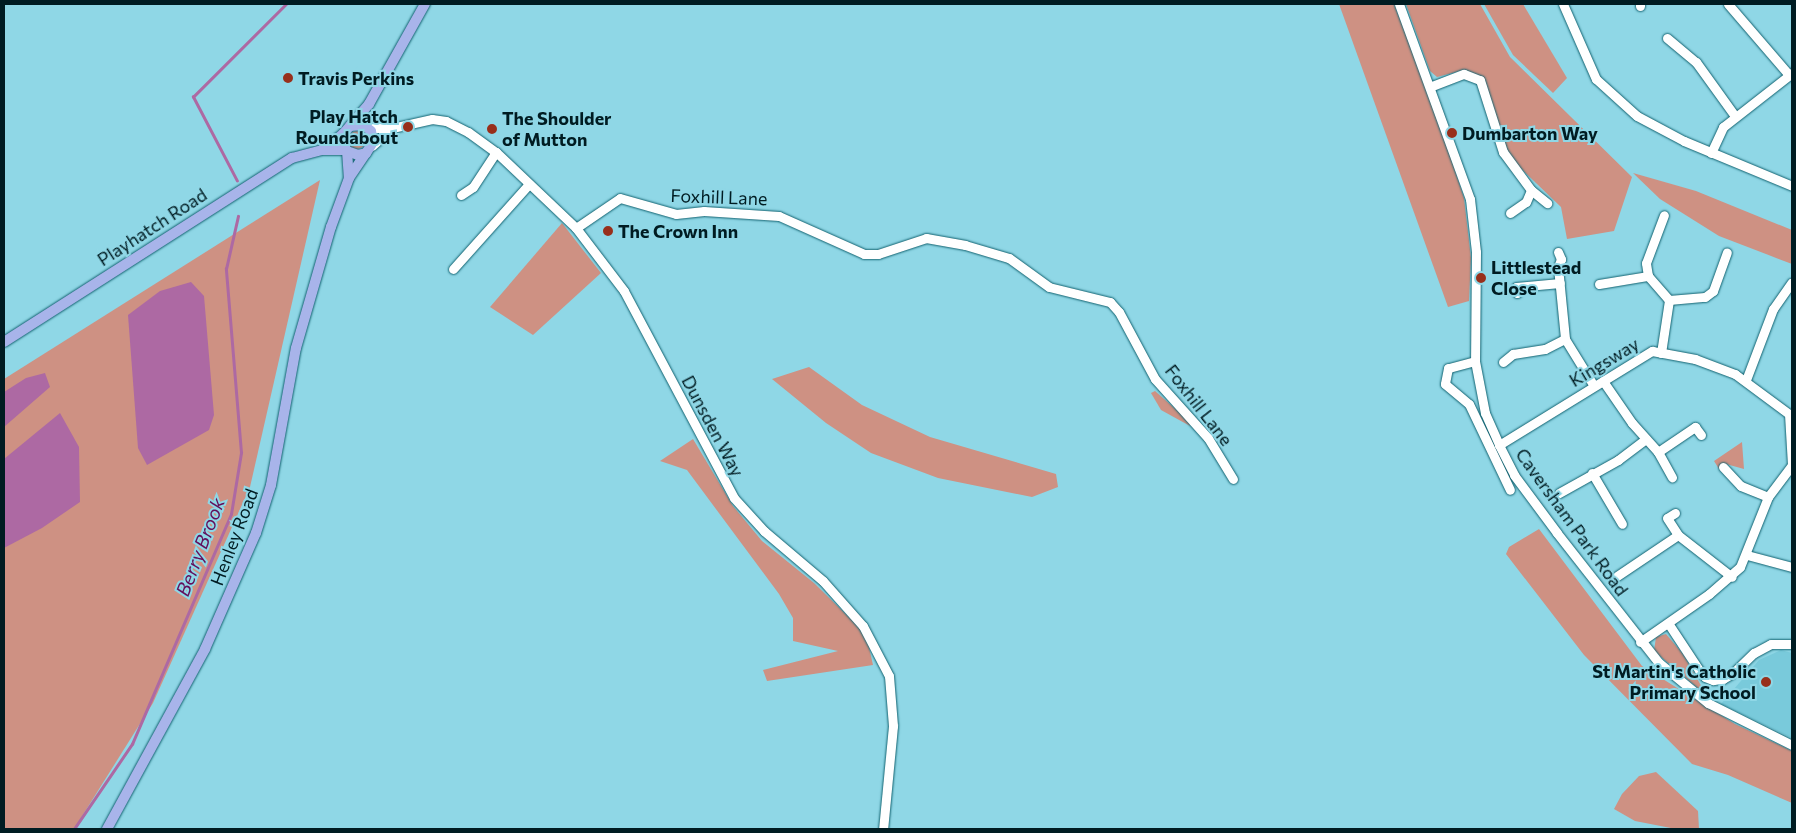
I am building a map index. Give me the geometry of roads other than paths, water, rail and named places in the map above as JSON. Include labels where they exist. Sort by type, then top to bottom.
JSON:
[{"type":"main road","points":[[350,126],[359,124],[368,128],[372,134],[369,149],[358,155],[346,151],[343,134],[369,104],[425,4]]},
{"type":"main road","points":[[368,128],[369,104]]},
{"type":"main road","name":"Playhatch Road","points":[[322,150],[343,134]]},
{"type":"main road","name":"Henley Road","points":[[107,829],[205,649],[256,533],[271,485],[296,348],[330,227],[349,178],[369,149]]},
{"type":"main road","name":"Playhatch Road","points":[[4,342],[277,167],[300,155],[322,150],[346,151]]},
{"type":"main road","name":"Henley Road","points":[[346,151],[349,178]]},
{"type":"street","name":"Caversham Park Road","points":[[1399,4],[1432,86],[1466,181],[1475,225],[1475,361],[1485,412],[1514,474],[1640,642],[1658,662],[1708,703],[1792,745]]},
{"type":"street","points":[[1562,4],[1583,53],[1606,90],[1660,130],[1792,186]]},
{"type":"street","points":[[1711,153],[1722,127],[1791,74],[1728,4]]},
{"type":"street","points":[[1667,38],[1696,62],[1736,116]]},
{"type":"street","points":[[1432,86],[1464,74],[1480,80],[1503,152],[1531,190],[1548,203]]},
{"type":"street","name":"Dunsden Way","points":[[368,128],[392,128],[425,119],[446,121],[468,132],[496,152],[576,228],[624,291],[734,498],[764,532],[824,581],[863,626],[889,676],[893,726],[883,829]]},
{"type":"street","name":"Dunsden Way","points":[[369,149],[392,128]]},
{"type":"street","points":[[461,195],[473,187],[496,152]]},
{"type":"street","points":[[452,269],[529,184]]},
{"type":"street","points":[[1510,212],[1526,202],[1531,190]]},
{"type":"street","name":"Foxhill Lane","points":[[576,228],[620,198],[676,214],[704,211],[779,216],[864,254],[878,254],[918,240],[935,238],[1009,258],[1049,287],[1110,302],[1120,312],[1155,379],[1208,438],[1233,479]]},
{"type":"street","points":[[1660,218],[1646,263],[1648,276],[1670,300]]},
{"type":"street","points":[[1558,252],[1561,259],[1560,283],[1565,340],[1594,386]]},
{"type":"street","points":[[1670,300],[1706,297],[1712,291],[1718,262],[1728,252]]},
{"type":"street","points":[[1604,280],[1648,276]]},
{"type":"street","points":[[1516,288],[1560,283]]},
{"type":"street","points":[[1746,380],[1773,309],[1791,283]]},
{"type":"street","points":[[1661,352],[1670,300]]},
{"type":"street","points":[[1503,362],[1513,354],[1545,349],[1565,340]]},
{"type":"street","name":"Kingsway","points":[[1499,445],[1647,352],[1661,352],[1695,359],[1746,380],[1790,413],[1792,465],[1768,497],[1748,555],[1732,577],[1640,642]]},
{"type":"street","points":[[1475,361],[1448,368],[1445,384],[1469,404],[1507,487]]},
{"type":"street","points":[[1603,381],[1646,439],[1658,452],[1672,477]]},
{"type":"street","points":[[1658,452],[1698,429]]},
{"type":"street","points":[[1559,493],[1646,439]]},
{"type":"street","points":[[1728,470],[1741,486],[1768,497]]},
{"type":"street","points":[[1592,473],[1617,522]]},
{"type":"street","points":[[1669,515],[1678,535],[1732,577]]},
{"type":"street","points":[[1617,576],[1678,535]]},
{"type":"street","points":[[1748,555],[1792,567]]},
{"type":"street","points":[[1668,623],[1699,670],[1713,680],[1733,673],[1754,653],[1771,644],[1792,644]]},
{"type":"waterway","name":"Berry Brook","points":[[237,181],[193,97],[286,4]]},
{"type":"waterway","name":"Berry Brook","points":[[74,829],[132,744],[231,514],[241,453],[226,269],[238,216]]},
{"type":"place","name":"Travis Perkins","points":[[288,78]]},
{"type":"place","name":"Play Hatch Roundabout","points":[[408,127]]},
{"type":"place","name":"The Shoulder of Mutton","points":[[492,129]]},
{"type":"place","name":"Dumbarton Way","points":[[1452,133]]},
{"type":"place","name":"The Crown Inn","points":[[608,231]]},
{"type":"place","name":"Littlestead Close","points":[[1481,278]]},
{"type":"place","name":"St Martin's Catholic Primary School","points":[[1766,682]]}]
